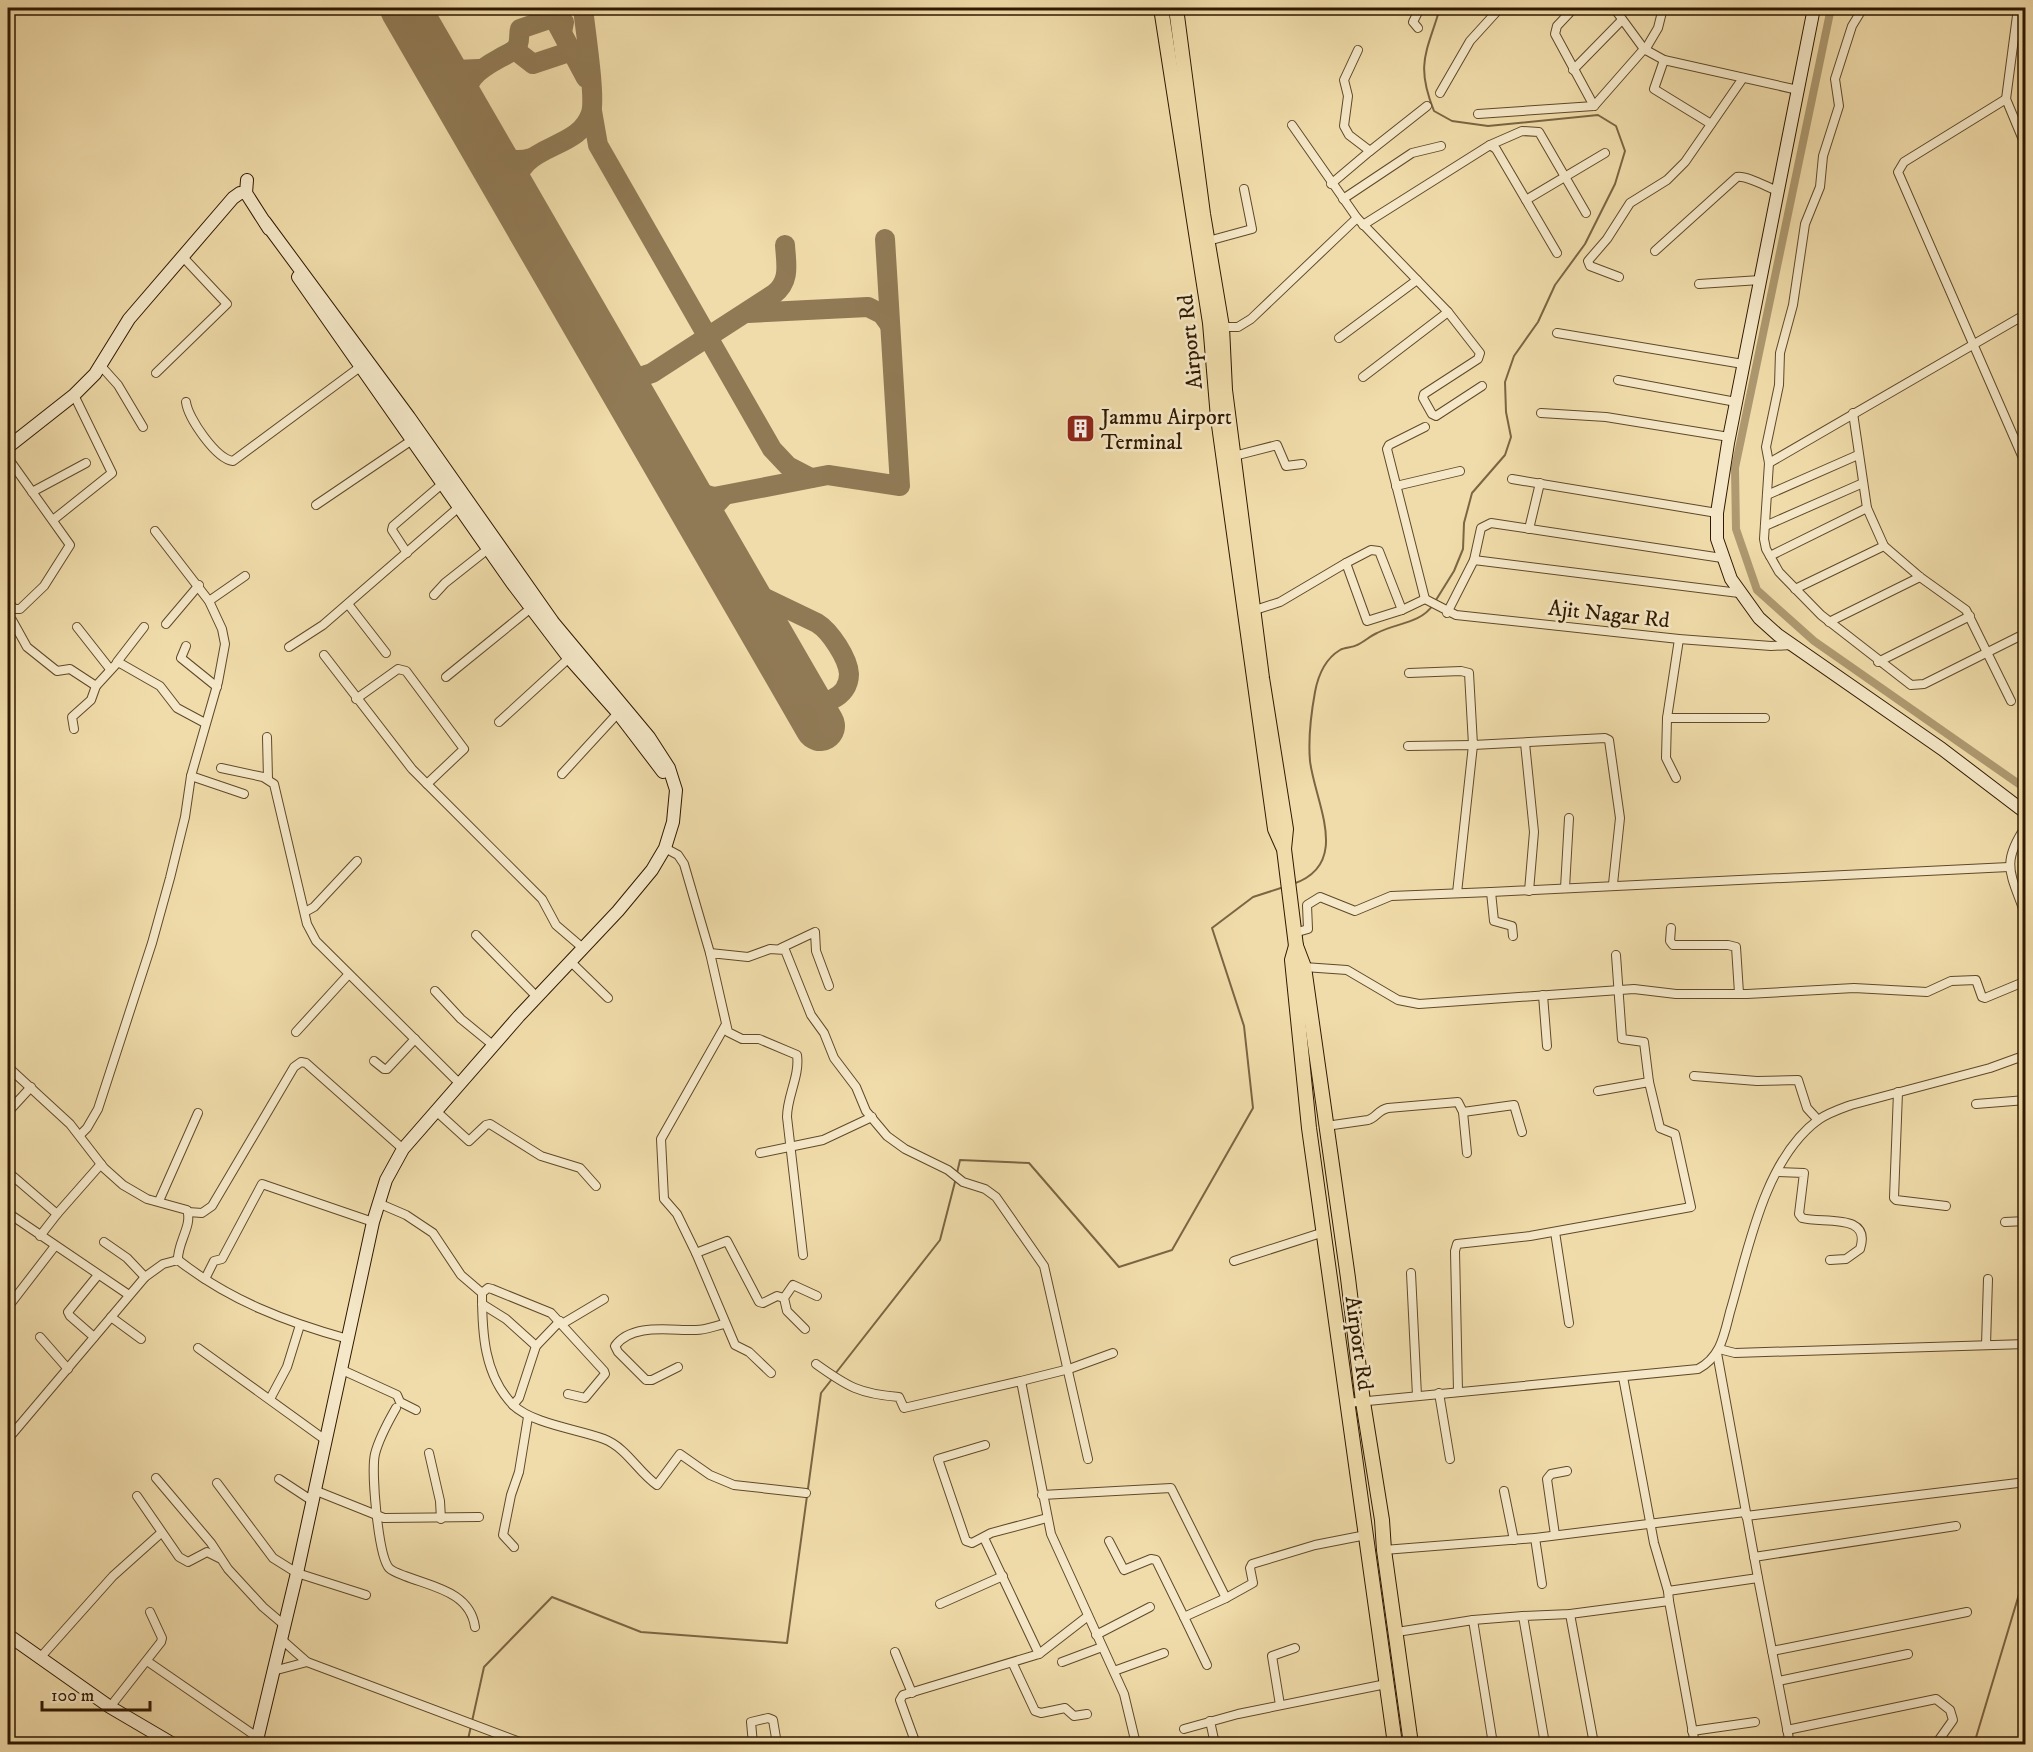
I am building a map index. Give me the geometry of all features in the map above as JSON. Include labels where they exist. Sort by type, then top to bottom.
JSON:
[{"type":"main road","name":"Airport Rd","points":[[1161,8],[1210,323],[1218,418],[1241,599],[1275,830],[1285,853]]},
{"type":"main road","points":[[1176,8],[1222,327],[1225,390],[1255,609],[1262,678],[1286,829],[1285,853],[1295,940],[1304,967],[1348,1278],[1363,1402],[1382,1520],[1384,1550],[1411,1744]]},
{"type":"main road","name":"Airport Rd","points":[[1295,940],[1292,960],[1309,1128],[1395,1744]]},
{"type":"street","points":[[1418,28],[1413,22],[1420,8]]},
{"type":"street","points":[[1440,93],[1470,41],[1500,8]]},
{"type":"street","points":[[1574,8],[1555,30],[1558,42],[1594,106]]},
{"type":"street","points":[[1614,8],[1621,21],[1645,50],[1664,60],[1798,90]]},
{"type":"street","points":[[1478,114],[1594,106],[1645,50],[1658,28],[1664,8]]},
{"type":"street","points":[[1814,8],[1729,437],[1717,513],[1717,539],[1722,558],[1739,593],[1768,627],[1942,748],[2025,813]]},
{"type":"street","points":[[1863,8],[1852,26],[1835,79],[1839,106],[1823,156],[1821,187],[1805,224],[1793,305],[1780,353],[1779,385],[1766,447],[1769,463],[1764,539],[1779,572],[1795,589],[1830,622],[1906,683],[1916,686],[2025,633]]},
{"type":"street","points":[[2018,8],[2006,99],[2025,147]]},
{"type":"street","points":[[1573,70],[1621,21]]},
{"type":"street","points":[[1358,50],[1344,80],[1348,96],[1344,126],[1349,135],[1370,152]]},
{"type":"street","points":[[1664,60],[1654,89],[1711,124]]},
{"type":"street","points":[[1619,277],[1590,266],[1588,261],[1607,239],[1630,202],[1677,171],[1743,78]]},
{"type":"street","points":[[2006,99],[1904,162],[1898,171],[2025,465]]},
{"type":"street","points":[[1330,184],[1427,106]]},
{"type":"street","points":[[1292,125],[1330,184],[1360,221],[1448,312],[1480,355],[1478,359],[1424,394],[1424,400],[1436,416],[1482,386]]},
{"type":"street","points":[[1222,327],[1238,327],[1251,319],[1360,221],[1490,145],[1522,131],[1539,132],[1586,213]]},
{"type":"street","points":[[1490,145],[1496,149],[1557,253]]},
{"type":"street","points":[[1343,199],[1412,153],[1441,146]]},
{"type":"street","points":[[1526,200],[1605,153]]},
{"type":"street","points":[[1655,251],[1737,177],[1744,176],[1757,184],[1778,191]]},
{"type":"street","points":[[147,1661],[256,1741],[297,1573],[324,1439],[373,1222],[386,1180],[403,1149],[459,1083],[584,949],[646,877],[665,848],[675,810],[674,783],[669,768],[649,737],[553,622],[395,398],[266,222],[246,193],[247,180]]},
{"type":"street","points":[[1208,241],[1252,229],[1244,189]]},
{"type":"street","points":[[8,447],[74,395],[101,366],[129,319],[182,256],[233,198],[240,193],[246,193]]},
{"type":"street","points":[[266,222],[274,242],[488,549],[569,658],[618,713],[660,769],[674,783]]},
{"type":"street","points":[[156,373],[227,304],[182,256]]},
{"type":"street","points":[[1340,338],[1417,280]]},
{"type":"street","points":[[1699,284],[1760,280]]},
{"type":"street","points":[[1363,377],[1448,312]]},
{"type":"street","points":[[1769,463],[2025,314]]},
{"type":"street","points":[[1557,333],[1743,364]]},
{"type":"street","points":[[101,366],[118,385],[143,427]]},
{"type":"street","points":[[186,402],[189,414],[201,432],[222,457],[232,461],[360,367]]},
{"type":"street","points":[[1618,380],[1736,402]]},
{"type":"street","points":[[53,520],[112,473],[91,425],[74,395]]},
{"type":"street","points":[[1541,413],[1606,417],[1729,437]]},
{"type":"street","points":[[1853,413],[1867,508],[1884,546],[1920,577],[1962,606],[1970,616],[2012,701]]},
{"type":"street","points":[[1346,563],[1367,621],[1426,600],[1388,447],[1425,427]]},
{"type":"street","points":[[316,505],[412,440]]},
{"type":"street","points":[[1234,456],[1277,444],[1286,466],[1302,464]]},
{"type":"street","points":[[1767,495],[1858,455]]},
{"type":"street","points":[[8,458],[69,542],[69,547],[44,586],[18,610],[8,631]]},
{"type":"street","points":[[32,492],[86,463]]},
{"type":"street","points":[[1396,486],[1460,471]]},
{"type":"street","points":[[1512,479],[1717,513]]},
{"type":"street","points":[[1529,529],[1540,483]]},
{"type":"street","points":[[1765,526],[1863,483]]},
{"type":"street","points":[[406,553],[392,530],[393,526],[442,484]]},
{"type":"street","points":[[289,648],[348,604],[459,507]]},
{"type":"street","points":[[1770,556],[1867,508]]},
{"type":"street","points":[[1444,612],[1474,560],[1483,525],[1529,529],[1722,558]]},
{"type":"street","points":[[80,1135],[98,1109],[152,943],[185,817],[191,776],[217,687],[224,636],[199,585],[155,531]]},
{"type":"street","points":[[1795,589],[1884,546]]},
{"type":"street","points":[[434,595],[441,586],[488,549]]},
{"type":"street","points":[[1255,609],[1280,602],[1371,550],[1379,551],[1402,610]]},
{"type":"street","points":[[1474,560],[1739,593]]},
{"type":"street","points":[[209,602],[246,576]]},
{"type":"street","points":[[1830,622],[1920,577]]},
{"type":"street","points":[[166,624],[199,585]]},
{"type":"street","name":"Ajit Nagar Rd","points":[[1426,600],[1444,612],[1679,639],[1771,646],[1794,645]]},
{"type":"street","points":[[8,603],[18,610]]},
{"type":"street","points":[[348,604],[386,653]]},
{"type":"street","points":[[446,677],[531,608]]},
{"type":"street","points":[[1878,662],[1970,616]]},
{"type":"street","points":[[12,620],[27,646],[57,671],[70,669],[96,686]]},
{"type":"street","points":[[77,627],[110,669]]},
{"type":"street","points":[[74,729],[72,717],[91,700],[96,686],[144,627]]},
{"type":"street","points":[[1676,778],[1666,758],[1667,718],[1679,639]]},
{"type":"street","points":[[186,646],[180,656],[217,687]]},
{"type":"street","points":[[324,655],[397,752],[542,899],[556,925],[584,949]]},
{"type":"street","points":[[499,722],[569,658]]},
{"type":"street","points":[[117,662],[160,686],[179,710],[205,723]]},
{"type":"street","points":[[356,699],[398,669],[405,671],[464,749],[427,784]]},
{"type":"street","points":[[1409,673],[1461,671],[1469,673],[1473,745],[1458,893]]},
{"type":"street","points":[[562,774],[618,713]]},
{"type":"street","points":[[1667,718],[1765,718]]},
{"type":"street","points":[[267,736],[268,779]]},
{"type":"street","points":[[1408,746],[1605,738],[1609,740],[1620,818],[1613,884]]},
{"type":"street","points":[[1525,743],[1534,832],[1529,891]]},
{"type":"street","points":[[221,768],[268,779],[276,788],[305,912],[316,941],[459,1083]]},
{"type":"street","points":[[191,776],[244,794]]},
{"type":"street","points":[[1565,888],[1569,818]]},
{"type":"street","points":[[2025,826],[2011,849],[2009,867],[2024,904],[2025,917]]},
{"type":"street","points":[[665,848],[678,855],[684,864],[721,993],[725,1026],[735,1037],[759,1039],[797,1055],[795,1081],[787,1100],[790,1149],[803,1255]]},
{"type":"street","points":[[305,912],[322,899],[357,861]]},
{"type":"street","points":[[1295,940],[1308,929],[1307,905],[1320,897],[1355,911],[1391,896],[2009,867]]},
{"type":"street","points":[[1491,892],[1494,921],[1512,926],[1513,936]]},
{"type":"street","points":[[1671,928],[1670,941],[1673,945],[1736,947],[1739,993]]},
{"type":"street","points":[[710,953],[748,957],[781,948],[814,931],[816,951],[829,986]]},
{"type":"street","points":[[476,935],[537,997]]},
{"type":"street","points":[[781,948],[788,952],[811,1015],[825,1036],[834,1058],[856,1087],[861,1102],[872,1117],[897,1145],[948,1170],[963,1182],[986,1189],[996,1197],[1044,1266],[1088,1459]]},
{"type":"street","points":[[1458,1391],[1455,1246],[1464,1242],[1555,1232],[1691,1208],[1675,1134],[1660,1128],[1649,1082],[1644,1042],[1622,1039],[1616,955]]},
{"type":"street","points":[[571,962],[608,998]]},
{"type":"street","points":[[1304,967],[1347,970],[1398,1000],[1419,1004],[1618,990],[1676,994],[1854,988],[1927,992],[1951,981],[1972,978],[1976,980],[1982,997],[1985,998],[2025,981]]},
{"type":"street","points":[[296,1032],[348,975]]},
{"type":"street","points":[[435,991],[461,1019],[494,1046]]},
{"type":"street","points":[[1543,995],[1547,1046]]},
{"type":"street","points":[[725,1026],[661,1139],[664,1199],[677,1214],[696,1253],[724,1324],[736,1346],[749,1352],[771,1373]]},
{"type":"street","points":[[374,1061],[387,1069],[415,1039]]},
{"type":"street","points":[[1790,1744],[1745,1514],[1718,1351],[1760,1205],[1777,1172],[1818,1120],[1851,1105],[1990,1068],[2025,1055]]},
{"type":"street","points":[[8,1067],[80,1135],[101,1164],[123,1185],[139,1196],[184,1208],[188,1212],[202,1213],[212,1206],[294,1067],[301,1062],[306,1063],[403,1149]]},
{"type":"street","points":[[1694,1076],[1757,1081],[1798,1080],[1807,1108],[1818,1120]]},
{"type":"street","points":[[1598,1091],[1649,1082]]},
{"type":"street","points":[[8,1112],[31,1087]]},
{"type":"street","points":[[1898,1092],[1893,1198],[1946,1206]]},
{"type":"street","points":[[1976,1104],[2025,1100]]},
{"type":"street","points":[[1326,1126],[1373,1119],[1379,1110],[1388,1108],[1456,1101],[1460,1103],[1463,1112],[1467,1153]]},
{"type":"street","points":[[1463,1112],[1514,1105],[1522,1132]]},
{"type":"street","points":[[436,1111],[469,1141],[490,1124],[540,1156],[580,1168],[596,1186]]},
{"type":"street","points":[[159,1202],[198,1113]]},
{"type":"street","points":[[760,1153],[790,1149],[839,1134],[872,1117]]},
{"type":"street","points":[[40,1236],[101,1164]]},
{"type":"street","points":[[8,1172],[57,1214]]},
{"type":"street","points":[[1777,1172],[1805,1174],[1800,1214],[1803,1220],[1849,1222],[1858,1228],[1862,1239],[1860,1249],[1846,1259],[1830,1260]]},
{"type":"street","points":[[205,1279],[214,1261],[222,1259],[262,1184],[373,1222]]},
{"type":"street","points":[[378,1203],[406,1215],[433,1233],[461,1275],[482,1293],[481,1326],[485,1347],[500,1388],[513,1405],[528,1417],[542,1419],[612,1443],[657,1485],[681,1454],[705,1472],[734,1485],[806,1493]]},
{"type":"street","points":[[178,1260],[188,1212]]},
{"type":"street","points":[[8,1213],[129,1295]]},
{"type":"street","points":[[2004,1222],[2025,1221]]},
{"type":"street","points":[[1555,1232],[1569,1323]]},
{"type":"street","points":[[1234,1261],[1324,1233]]},
{"type":"street","points":[[696,1253],[727,1241],[759,1302],[763,1303],[777,1296],[784,1299]]},
{"type":"street","points":[[104,1242],[127,1258],[145,1277]]},
{"type":"street","points":[[8,1307],[55,1246]]},
{"type":"street","points":[[8,1439],[145,1277],[163,1264],[178,1260]]},
{"type":"street","points":[[178,1260],[253,1308],[348,1339]]},
{"type":"street","points":[[1411,1273],[1418,1396]]},
{"type":"street","points":[[94,1337],[68,1312],[98,1275]]},
{"type":"street","points":[[1986,1345],[1988,1279]]},
{"type":"street","points":[[804,1329],[787,1311],[784,1299],[793,1285],[817,1296]]},
{"type":"street","points":[[482,1293],[488,1288],[492,1289],[543,1309],[561,1322],[605,1373],[585,1398],[568,1394]]},
{"type":"street","points":[[513,1405],[519,1398],[536,1346],[561,1322],[604,1299]]},
{"type":"street","points":[[482,1304],[506,1319],[536,1346]]},
{"type":"street","points":[[111,1317],[141,1339]]},
{"type":"street","points":[[270,1399],[287,1367],[300,1324]]},
{"type":"street","points":[[678,1367],[652,1380],[646,1380],[618,1352],[615,1346],[622,1339],[648,1329],[698,1330],[724,1324]]},
{"type":"street","points":[[40,1337],[68,1369]]},
{"type":"street","points":[[1347,1403],[1693,1370],[1702,1366],[1718,1351],[1735,1353],[2025,1344]]},
{"type":"street","points":[[198,1348],[324,1439]]},
{"type":"street","points":[[816,1364],[839,1381],[869,1394],[899,1397],[904,1408],[1069,1369],[1113,1353]]},
{"type":"street","points":[[340,1369],[398,1395],[400,1402],[416,1410]]},
{"type":"street","points":[[1623,1377],[1656,1551],[1668,1591],[1695,1744]]},
{"type":"street","points":[[1021,1381],[1047,1518],[1062,1561],[1130,1710],[1136,1744]]},
{"type":"street","points":[[1439,1393],[1449,1459]]},
{"type":"street","points":[[396,1408],[375,1452],[375,1516],[386,1562],[390,1569],[459,1598],[470,1610],[476,1627]]},
{"type":"street","points":[[514,1547],[503,1535],[511,1495],[519,1472],[528,1417]]},
{"type":"street","points":[[985,1445],[938,1459],[964,1539],[969,1543],[1047,1518]]},
{"type":"street","points":[[429,1453],[440,1501],[441,1519]]},
{"type":"street","points":[[1555,1535],[1548,1479],[1551,1474],[1567,1471]]},
{"type":"street","points":[[156,1478],[211,1543],[219,1558],[263,1607],[284,1624]]},
{"type":"street","points":[[279,1479],[313,1495],[390,1519],[479,1517]]},
{"type":"street","points":[[1384,1550],[1535,1538],[2025,1482]]},
{"type":"street","points":[[217,1483],[269,1555],[297,1573],[366,1595]]},
{"type":"street","points":[[1042,1495],[1171,1488],[1226,1598]]},
{"type":"street","points":[[1504,1491],[1514,1540]]},
{"type":"street","points":[[137,1496],[161,1533],[185,1561],[207,1552],[219,1558]]},
{"type":"street","points":[[1754,1557],[1956,1526]]},
{"type":"street","points":[[39,1659],[113,1576],[161,1533]]},
{"type":"street","points":[[1184,1617],[1253,1583],[1250,1568],[1252,1564],[1315,1545],[1366,1535]]},
{"type":"street","points":[[984,1538],[1039,1654]]},
{"type":"street","points":[[1535,1538],[1542,1584]]},
{"type":"street","points":[[1109,1540],[1124,1570],[1151,1559],[1156,1560],[1207,1665]]},
{"type":"street","points":[[940,1604],[1003,1576]]},
{"type":"street","points":[[1668,1591],[1758,1578]]},
{"type":"street","points":[[1396,1632],[1473,1620],[1570,1614],[1669,1601]]},
{"type":"street","points":[[1096,1635],[1150,1607]]},
{"type":"street","points":[[110,1707],[147,1661],[162,1638],[150,1612]]},
{"type":"street","points":[[1772,1651],[1967,1612]]},
{"type":"street","points":[[1570,1614],[1594,1744]]},
{"type":"street","points":[[916,1744],[900,1698],[1039,1654],[1088,1616]]},
{"type":"street","points":[[1523,1616],[1545,1744]]},
{"type":"street","points":[[1473,1620],[1493,1744]]},
{"type":"street","points":[[8,1635],[110,1707],[173,1744]]},
{"type":"street","points":[[281,1640],[307,1662],[525,1744]]},
{"type":"street","points":[[1062,1662],[1102,1647]]},
{"type":"street","points":[[1280,1705],[1272,1656],[1294,1648]]},
{"type":"street","points":[[895,1652],[912,1693]]},
{"type":"street","points":[[1114,1671],[1164,1653]]},
{"type":"street","points":[[1778,1681],[1908,1654]]},
{"type":"street","points":[[273,1671],[307,1662]]},
{"type":"street","points":[[1013,1664],[1035,1711],[1041,1713],[1065,1708],[1074,1716],[1087,1714]]},
{"type":"street","points":[[1185,1729],[1280,1705],[1386,1684]]},
{"type":"street","points":[[1787,1730],[1936,1700],[1941,1701],[1953,1715],[1951,1724],[1936,1744]]},
{"type":"street","points":[[753,1744],[751,1722],[768,1718],[773,1720],[777,1744]]},
{"type":"street","points":[[1210,1721],[1215,1744]]},
{"type":"street","points":[[1692,1731],[1755,1722]]},
{"type":"waterway","points":[[1436,600],[1454,571],[1463,549],[1464,523],[1472,493],[1505,455],[1511,437],[1506,412],[1505,382],[1514,356],[1538,322],[1555,285],[1585,244],[1615,184],[1625,151],[1616,126],[1598,115],[1488,126],[1452,121],[1434,111],[1428,95],[1424,69],[1427,48],[1440,8]]},
{"type":"waterway","points":[[1831,8],[1735,468],[1736,529],[1757,590],[1814,641],[2026,789]]},
{"type":"waterway","points":[[1293,884],[1311,875],[1321,862],[1326,847],[1326,831],[1309,752],[1314,700],[1323,668],[1340,650],[1355,646],[1374,634],[1414,620],[1433,605]]},
{"type":"waterway","points":[[957,1173],[960,1160],[1029,1163],[1119,1267],[1172,1250],[1253,1108],[1244,1026],[1212,928],[1253,897],[1284,887]]},
{"type":"waterway","points":[[835,1374],[940,1240],[956,1178]]},
{"type":"waterway","points":[[467,1744],[484,1667],[552,1597],[641,1632],[787,1643],[821,1393],[832,1379]]},
{"type":"waterway","points":[[1974,1744],[2026,1571]]},
{"type":"taxiway","points":[[514,195],[517,177],[525,165],[535,156],[574,135],[584,126],[591,113],[591,78],[583,8]]},
{"type":"taxiway","points":[[464,109],[466,91],[473,78],[484,67],[518,46],[520,29],[558,16],[564,22],[562,32]]},
{"type":"taxiway","points":[[556,22],[586,78]]},
{"type":"taxiway","points":[[515,50],[533,64],[572,51]]},
{"type":"taxiway","points":[[436,61],[455,70],[479,69]]},
{"type":"taxiway","points":[[592,111],[598,145],[772,449],[788,466],[811,478]]},
{"type":"taxiway","points":[[486,149],[508,159],[531,158]]},
{"type":"taxiway","points":[[679,481],[697,492],[714,497],[828,475],[900,486],[885,239]]},
{"type":"taxiway","points":[[617,374],[637,378],[652,373],[774,294],[785,278],[785,245]]},
{"type":"taxiway","points":[[748,313],[868,307],[882,314],[890,325]]},
{"type":"taxiway","points":[[705,526],[709,512],[723,497]]},
{"type":"taxiway","points":[[738,583],[817,623],[827,632],[842,653],[848,668],[848,683],[844,690],[825,702],[801,700],[789,685],[771,640]]},
{"type":"runway","points":[[405,8],[820,726]]},
{"type":"place","name":"Jammu Airport Terminal","points":[[1080,429]]}]
